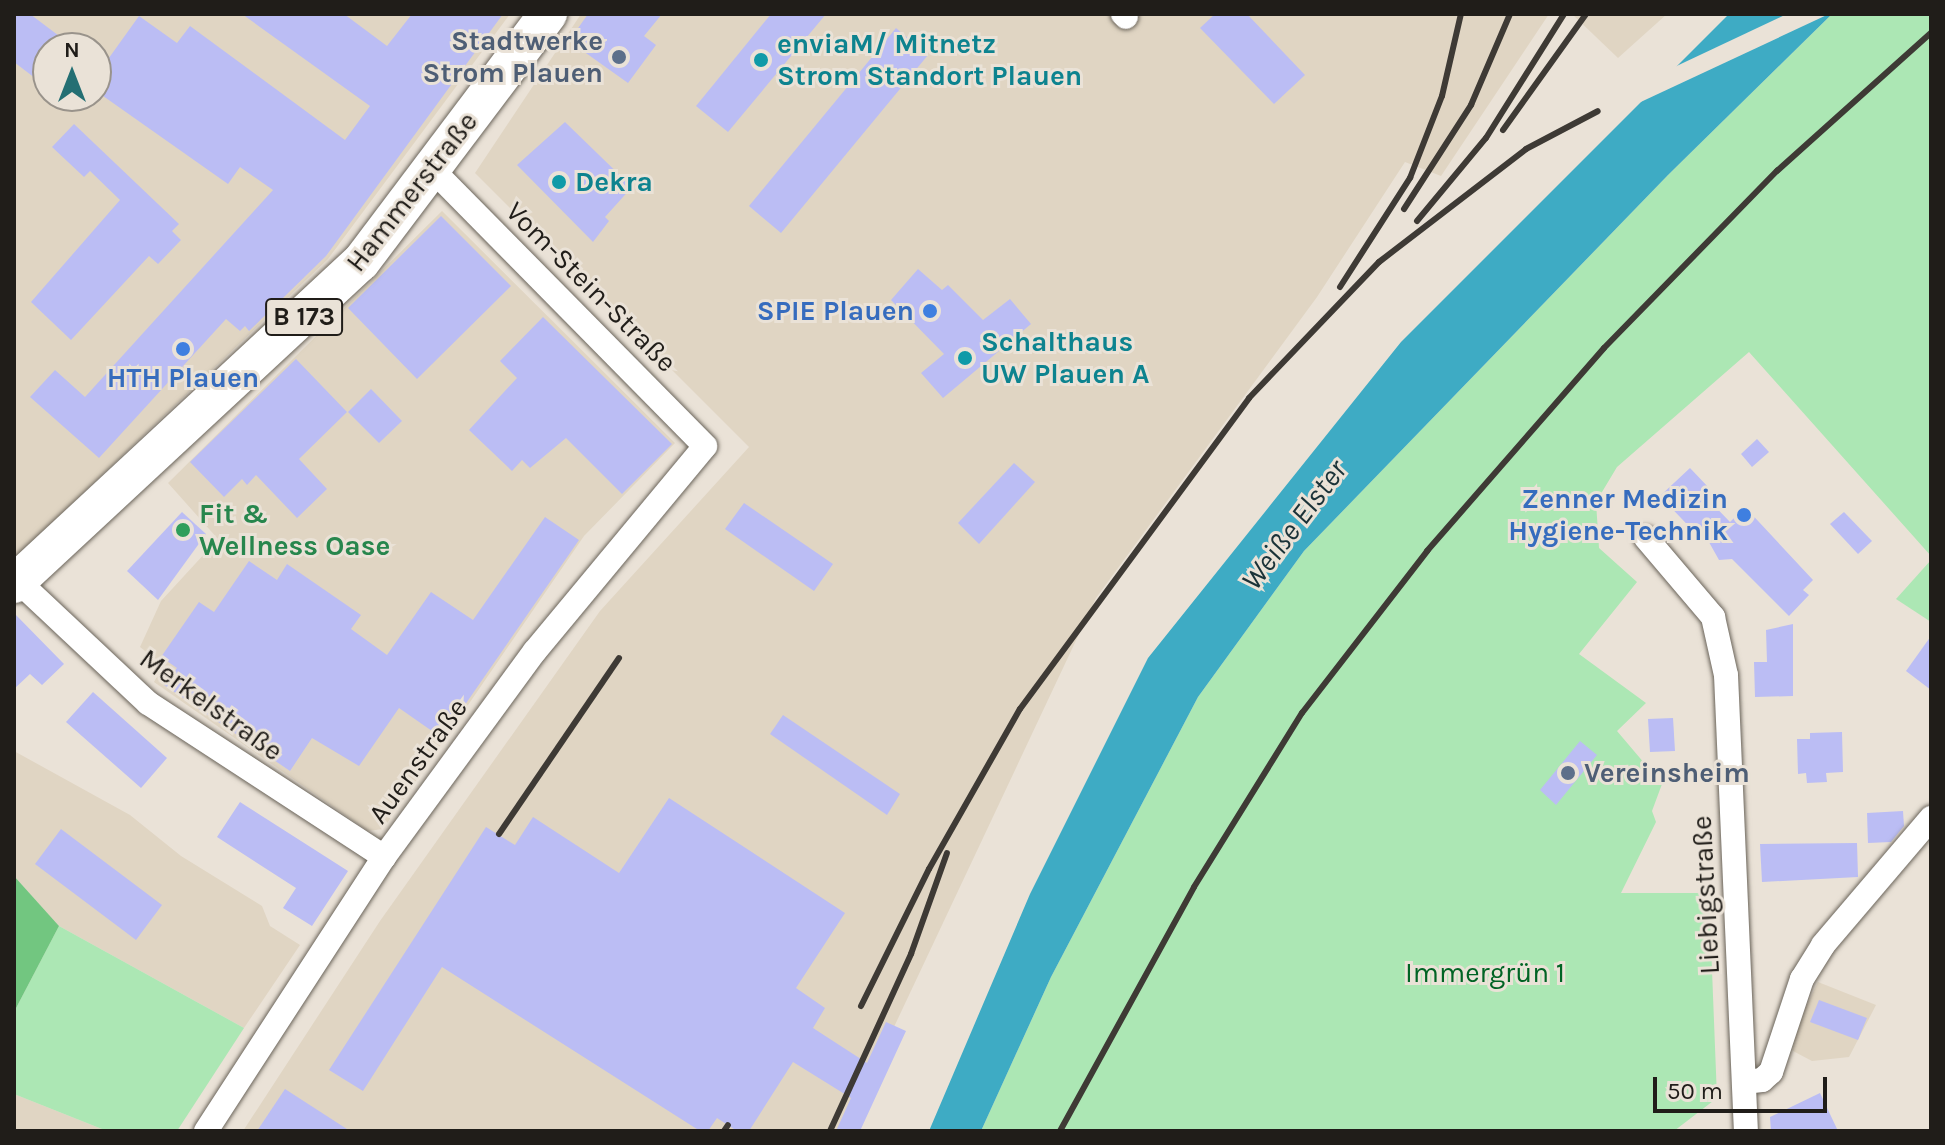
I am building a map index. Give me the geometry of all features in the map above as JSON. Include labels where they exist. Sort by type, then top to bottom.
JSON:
[{"type":"main road","name":"Hammerstraße","points":[[16,582],[361,262],[434,171],[548,14]]},
{"type":"street","name":"Vom-Stein-Straße","points":[[434,171],[705,446]]},
{"type":"street","name":"Auenstraße","points":[[206,1131],[384,857],[535,651],[705,446]]},
{"type":"street","name":"Liebigstraße","points":[[1646,538],[1713,617],[1726,675],[1746,1131]]},
{"type":"street","name":"Merkelstraße","points":[[16,582],[148,703],[384,857]]},
{"type":"street","points":[[1744,1082],[1762,1080],[1771,1072],[1802,979],[1823,945],[1931,818]]},
{"type":"shaded area","points":[[14,14],[510,14],[328,259],[14,559]]},
{"type":"shaded area","points":[[581,14],[1549,14],[1441,176],[1405,162],[1317,297],[1096,598],[845,1131],[243,1131],[380,921],[600,611],[749,447],[475,173]]},
{"type":"shaded area","points":[[1572,14],[1667,14],[1618,58]]},
{"type":"shaded area","points":[[442,211],[675,443],[584,536],[383,829],[368,831],[154,682],[163,665],[140,647],[161,601],[218,539],[168,483]]},
{"type":"shaded area","points":[[14,751],[130,815],[181,856],[262,906],[270,926],[300,945],[244,1028],[59,926],[14,876]]},
{"type":"shaded area","points":[[1818,982],[1876,1005],[1849,1057],[1812,1061],[1793,1051],[1791,1038]]},
{"type":"shaded area","points":[[14,1094],[107,1131],[14,1131]]},
{"type":"green space","name":"Immergrün 1","points":[[1832,14],[1931,14],[1931,556],[1749,352],[1617,467],[1596,502],[1599,548],[1637,582],[1579,654],[1646,703],[1617,731],[1662,784],[1652,811],[1656,822],[1621,893],[1709,893],[1717,1098],[1674,1131],[981,1131],[1051,977],[1198,697],[1304,551],[1668,175]]},
{"type":"green space","points":[[1931,560],[1931,622],[1896,599]]},
{"type":"green space","points":[[14,876],[59,926],[14,1012]]},
{"type":"green space","points":[[59,926],[244,1028],[177,1131],[107,1131],[14,1094],[14,1012]]},
{"type":"water","name":"Weiße Elster","points":[[1729,14],[1832,14],[1668,175],[1304,551],[1198,697],[1051,977],[981,1131],[929,1131],[1030,894],[1148,658],[1401,342]]},
{"type":"pier","points":[[1787,14],[1829,14],[1630,107],[1666,71]]},
{"type":"building","points":[[14,14],[30,14],[54,32],[32,32],[32,76],[14,62]]},
{"type":"building","points":[[242,14],[344,14],[387,46],[412,14],[503,14],[326,256],[249,331],[245,326],[240,331],[226,319],[99,458],[30,397],[55,370],[85,397],[273,190],[240,167],[228,184],[112,102],[112,54],[139,16],[177,43],[190,26],[345,140],[370,106]]},
{"type":"building","name":"Stadtwerke Strom Plauen","points":[[588,14],[662,14],[644,36],[656,45],[628,83],[569,41]]},
{"type":"building","name":"enviaM/ Mitnetz Strom Standort Plauen","points":[[771,14],[826,14],[728,132],[696,106]]},
{"type":"building","points":[[1215,14],[1247,14],[1305,75],[1274,104],[1200,28]]},
{"type":"building","points":[[896,28],[928,55],[781,233],[749,206]]},
{"type":"building","name":"Dekra","points":[[565,122],[632,187],[605,217],[609,221],[593,242],[517,165]]},
{"type":"building","points":[[74,124],[179,224],[172,231],[181,240],[158,264],[149,256],[71,340],[31,302],[120,200],[90,171],[84,177],[52,147]]},
{"type":"building","points":[[441,216],[511,286],[417,379],[348,308]]},
{"type":"building","points":[[918,269],[942,290],[948,285],[983,320],[1010,299],[1031,324],[943,398],[921,373],[944,354],[891,300]]},
{"type":"building","points":[[543,317],[672,444],[622,494],[566,438],[530,468],[522,460],[512,471],[469,430],[517,378],[500,361]]},
{"type":"building","points":[[296,359],[347,412],[299,459],[327,489],[297,518],[256,475],[247,485],[242,479],[224,497],[190,462]]},
{"type":"building","points":[[371,389],[402,421],[379,443],[348,412]]},
{"type":"building","points":[[1757,439],[1769,452],[1752,467],[1741,454]]},
{"type":"building","points":[[1014,463],[1035,482],[979,544],[958,523]]},
{"type":"building","points":[[1690,468],[1710,489],[1704,495],[1730,522],[1745,507],[1813,580],[1803,590],[1809,595],[1789,616],[1732,559],[1719,560],[1705,535],[1701,539],[1660,496]]},
{"type":"building","points":[[744,503],[833,564],[814,591],[725,529]]},
{"type":"building","points":[[182,512],[206,534],[158,600],[127,571]]},
{"type":"building","points":[[1844,512],[1872,541],[1858,554],[1830,524]]},
{"type":"building","points":[[545,517],[579,540],[442,738],[399,708],[359,766],[312,738],[290,771],[164,685],[177,668],[161,657],[199,602],[214,612],[249,561],[277,580],[287,564],[361,615],[351,629],[387,655],[431,592],[473,620]]},
{"type":"building","points":[[14,613],[64,664],[42,685],[30,674],[14,689]]},
{"type":"building","points":[[1793,624],[1793,696],[1755,697],[1754,662],[1767,662],[1766,630]]},
{"type":"building","points":[[1931,636],[1931,690],[1906,671]]},
{"type":"building","points":[[93,692],[167,758],[141,788],[66,722]]},
{"type":"building","points":[[783,715],[900,794],[887,815],[770,734]]},
{"type":"building","points":[[1673,718],[1675,751],[1650,752],[1648,719]]},
{"type":"building","points":[[1842,732],[1843,772],[1826,773],[1827,782],[1807,783],[1806,773],[1798,774],[1797,739],[1810,739],[1810,733]]},
{"type":"building","name":"Vereinsheim","points":[[1580,741],[1597,755],[1556,805],[1540,790]]},
{"type":"building","points":[[669,798],[845,913],[796,988],[825,1008],[813,1028],[867,1063],[886,1022],[906,1031],[860,1131],[836,1131],[851,1098],[793,1062],[749,1131],[737,1131],[717,1118],[708,1131],[700,1131],[442,967],[363,1091],[329,1070],[486,827],[515,845],[533,817],[619,873]]},
{"type":"building","points":[[240,802],[348,871],[312,926],[283,908],[296,888],[217,837]]},
{"type":"building","points":[[1903,811],[1904,826],[1891,842],[1868,843],[1867,813]]},
{"type":"building","points":[[61,829],[162,905],[136,940],[35,864]]},
{"type":"building","points":[[1857,843],[1858,877],[1762,882],[1760,844]]},
{"type":"building","points":[[1819,1000],[1867,1018],[1858,1040],[1810,1022]]},
{"type":"building","points":[[285,1089],[350,1131],[257,1131]]},
{"type":"building","points":[[1820,1093],[1838,1131],[1771,1131],[1770,1117]]},
{"type":"railway","points":[[1340,287],[1410,178],[1442,96],[1461,14]]},
{"type":"railway","points":[[1404,209],[1471,105],[1510,14]]},
{"type":"railway","points":[[1417,221],[1486,138],[1564,14]]},
{"type":"railway","points":[[1503,130],[1586,14]]},
{"type":"railway","points":[[1060,1131],[1194,887],[1302,713],[1427,551],[1604,348],[1777,171],[1931,33]]},
{"type":"railway","points":[[861,1006],[929,869],[1020,709],[1249,398],[1379,262],[1526,149],[1598,111]]},
{"type":"railway","points":[[499,834],[619,658]]},
{"type":"railway","points":[[830,1131],[911,954],[947,853]]},
{"type":"railway","points":[[724,1131],[728,1125]]},
{"type":"place","name":"Stadtwerke Strom Plauen","points":[[619,57]]},
{"type":"place","name":"enviaM/ Mitnetz Strom Standort Plauen","points":[[761,60]]},
{"type":"place","name":"Dekra","points":[[559,182]]},
{"type":"place","name":"SPIE Plauen","points":[[930,311]]},
{"type":"place","name":"HTH Plauen","points":[[183,349]]},
{"type":"place","name":"Schalthaus UW Plauen A","points":[[965,358]]},
{"type":"place","name":"Zenner Medizin Hygiene-Technik","points":[[1744,515]]},
{"type":"place","name":"Fit & Wellness Oase","points":[[183,530]]},
{"type":"place","name":"Vereinsheim","points":[[1568,773]]}]
